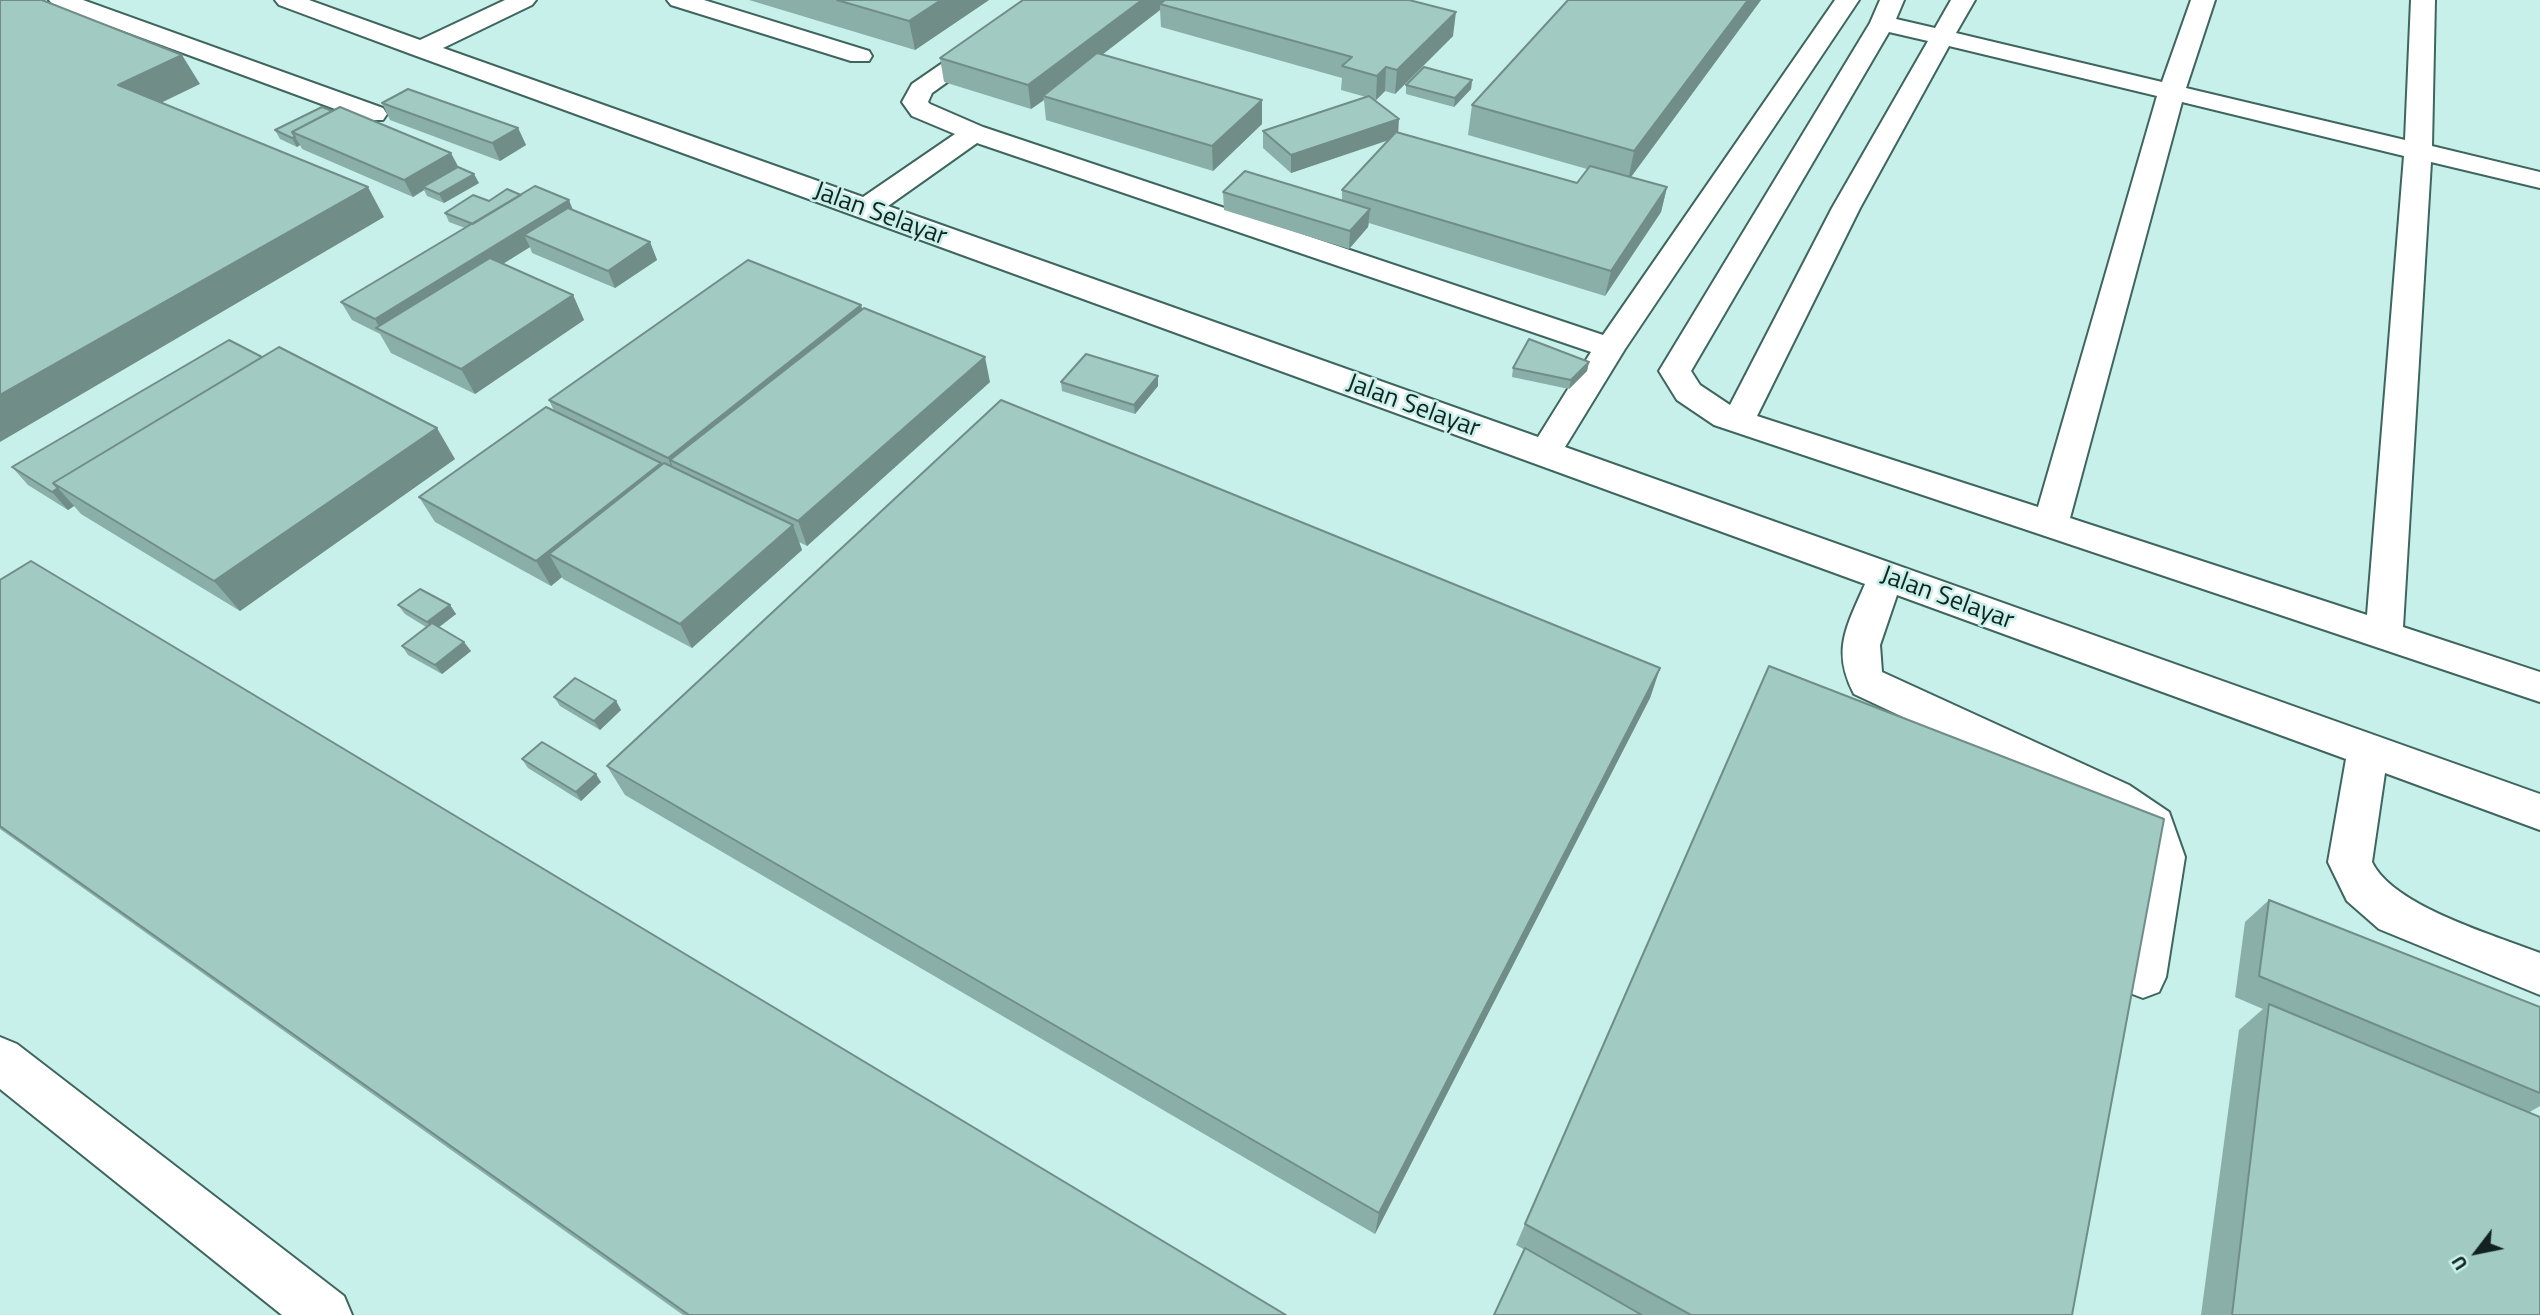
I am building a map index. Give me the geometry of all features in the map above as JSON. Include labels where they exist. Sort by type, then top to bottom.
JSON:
[{"type":"street","points":[[61,0],[374,114]]},
{"type":"street","name":"Jalan Selayar","points":[[287,0],[2540,812]]},
{"type":"street","points":[[420,49],[524,0]]},
{"type":"street","points":[[679,0],[860,57]]},
{"type":"street","points":[[1050,0],[921,89],[915,102],[921,110],[974,133],[1610,348]]},
{"type":"street","points":[[1544,454],[1610,348],[1847,0]]},
{"type":"street","points":[[1738,421],[1846,208],[1963,0]]},
{"type":"street","points":[[2050,526],[2171,94],[2203,0]]},
{"type":"street","points":[[2384,635],[2418,153],[2423,0]]},
{"type":"street","points":[[2540,180],[1942,38],[1887,12],[1675,371],[1678,381],[1698,401],[1738,421],[2540,687]]},
{"type":"street","points":[[864,209],[974,133]]},
{"type":"street","points":[[1886,577],[1865,634],[1859,661],[1860,673],[1868,683],[2114,797],[2154,825],[2163,857],[2143,977]]},
{"type":"street","points":[[2368,750],[2350,862],[2362,888],[2395,915],[2540,974]]},
{"type":"street","points":[[0,1060],[325,1315]]},
{"type":"building","points":[[0,0],[42,0],[182,55],[118,85],[368,187],[0,395]]},
{"type":"building","points":[[837,0],[941,0],[909,21]]},
{"type":"building","points":[[1023,0],[1142,0],[1028,85],[940,58]]},
{"type":"building","points":[[1165,0],[1409,0],[1456,12],[1397,70],[1386,67],[1377,76],[1342,66],[1352,57],[1160,4]]},
{"type":"building","points":[[1568,0],[1748,0],[1634,151],[1472,105]]},
{"type":"building","points":[[1097,53],[1262,100],[1212,146],[1043,96]]},
{"type":"building","points":[[1424,67],[1472,80],[1455,98],[1406,85]]},
{"type":"building","points":[[408,89],[518,128],[492,143],[382,103]]},
{"type":"building","points":[[1369,96],[1399,119],[1291,155],[1263,131]]},
{"type":"building","points":[[322,107],[332,111],[292,132],[295,137],[275,130]]},
{"type":"building","points":[[340,107],[451,153],[404,180],[292,132]]},
{"type":"building","points":[[1396,132],[1577,183],[1590,166],[1667,187],[1611,271],[1342,190]]},
{"type":"building","points":[[458,167],[474,174],[439,194],[423,187]]},
{"type":"building","points":[[1245,171],[1370,209],[1350,231],[1223,192]]},
{"type":"building","points":[[535,186],[569,200],[375,319],[341,302]]},
{"type":"building","points":[[507,189],[521,195],[473,224],[445,213],[473,195],[489,201]]},
{"type":"building","points":[[568,208],[650,242],[608,271],[524,235]]},
{"type":"building","points":[[490,258],[573,295],[461,369],[376,328]]},
{"type":"building","points":[[748,260],[861,305],[668,458],[549,400]]},
{"type":"building","points":[[864,308],[985,357],[798,521],[670,460]]},
{"type":"building","points":[[1529,339],[1589,362],[1571,380],[1513,368]]},
{"type":"building","points":[[229,340],[262,357],[53,483],[58,488],[52,492],[12,467]]},
{"type":"building","points":[[279,347],[437,428],[214,581],[53,483]]},
{"type":"building","points":[[1086,354],[1158,376],[1134,405],[1061,382]]},
{"type":"building","points":[[1001,400],[1660,668],[1379,1213],[607,766]]},
{"type":"building","points":[[546,407],[661,463],[536,561],[419,497]]},
{"type":"building","points":[[664,463],[793,525],[680,624],[549,554]]},
{"type":"building","points":[[31,561],[1286,1315],[689,1315],[0,826],[0,580]]},
{"type":"building","points":[[420,589],[450,605],[427,622],[398,605]]},
{"type":"building","points":[[432,623],[464,642],[435,665],[402,646]]},
{"type":"building","points":[[1769,666],[2164,819],[2072,1315],[1691,1315],[1525,1224]]},
{"type":"building","points":[[575,678],[616,701],[594,721],[554,697]]},
{"type":"building","points":[[542,742],[596,774],[576,792],[522,759]]},
{"type":"building","points":[[2269,900],[2540,1007],[2540,1093],[2259,976]]},
{"type":"building","points":[[2269,1004],[2540,1117],[2540,1315],[2232,1315]]},
{"type":"building","points":[[1525,1248],[1642,1315],[1494,1315]]}]
